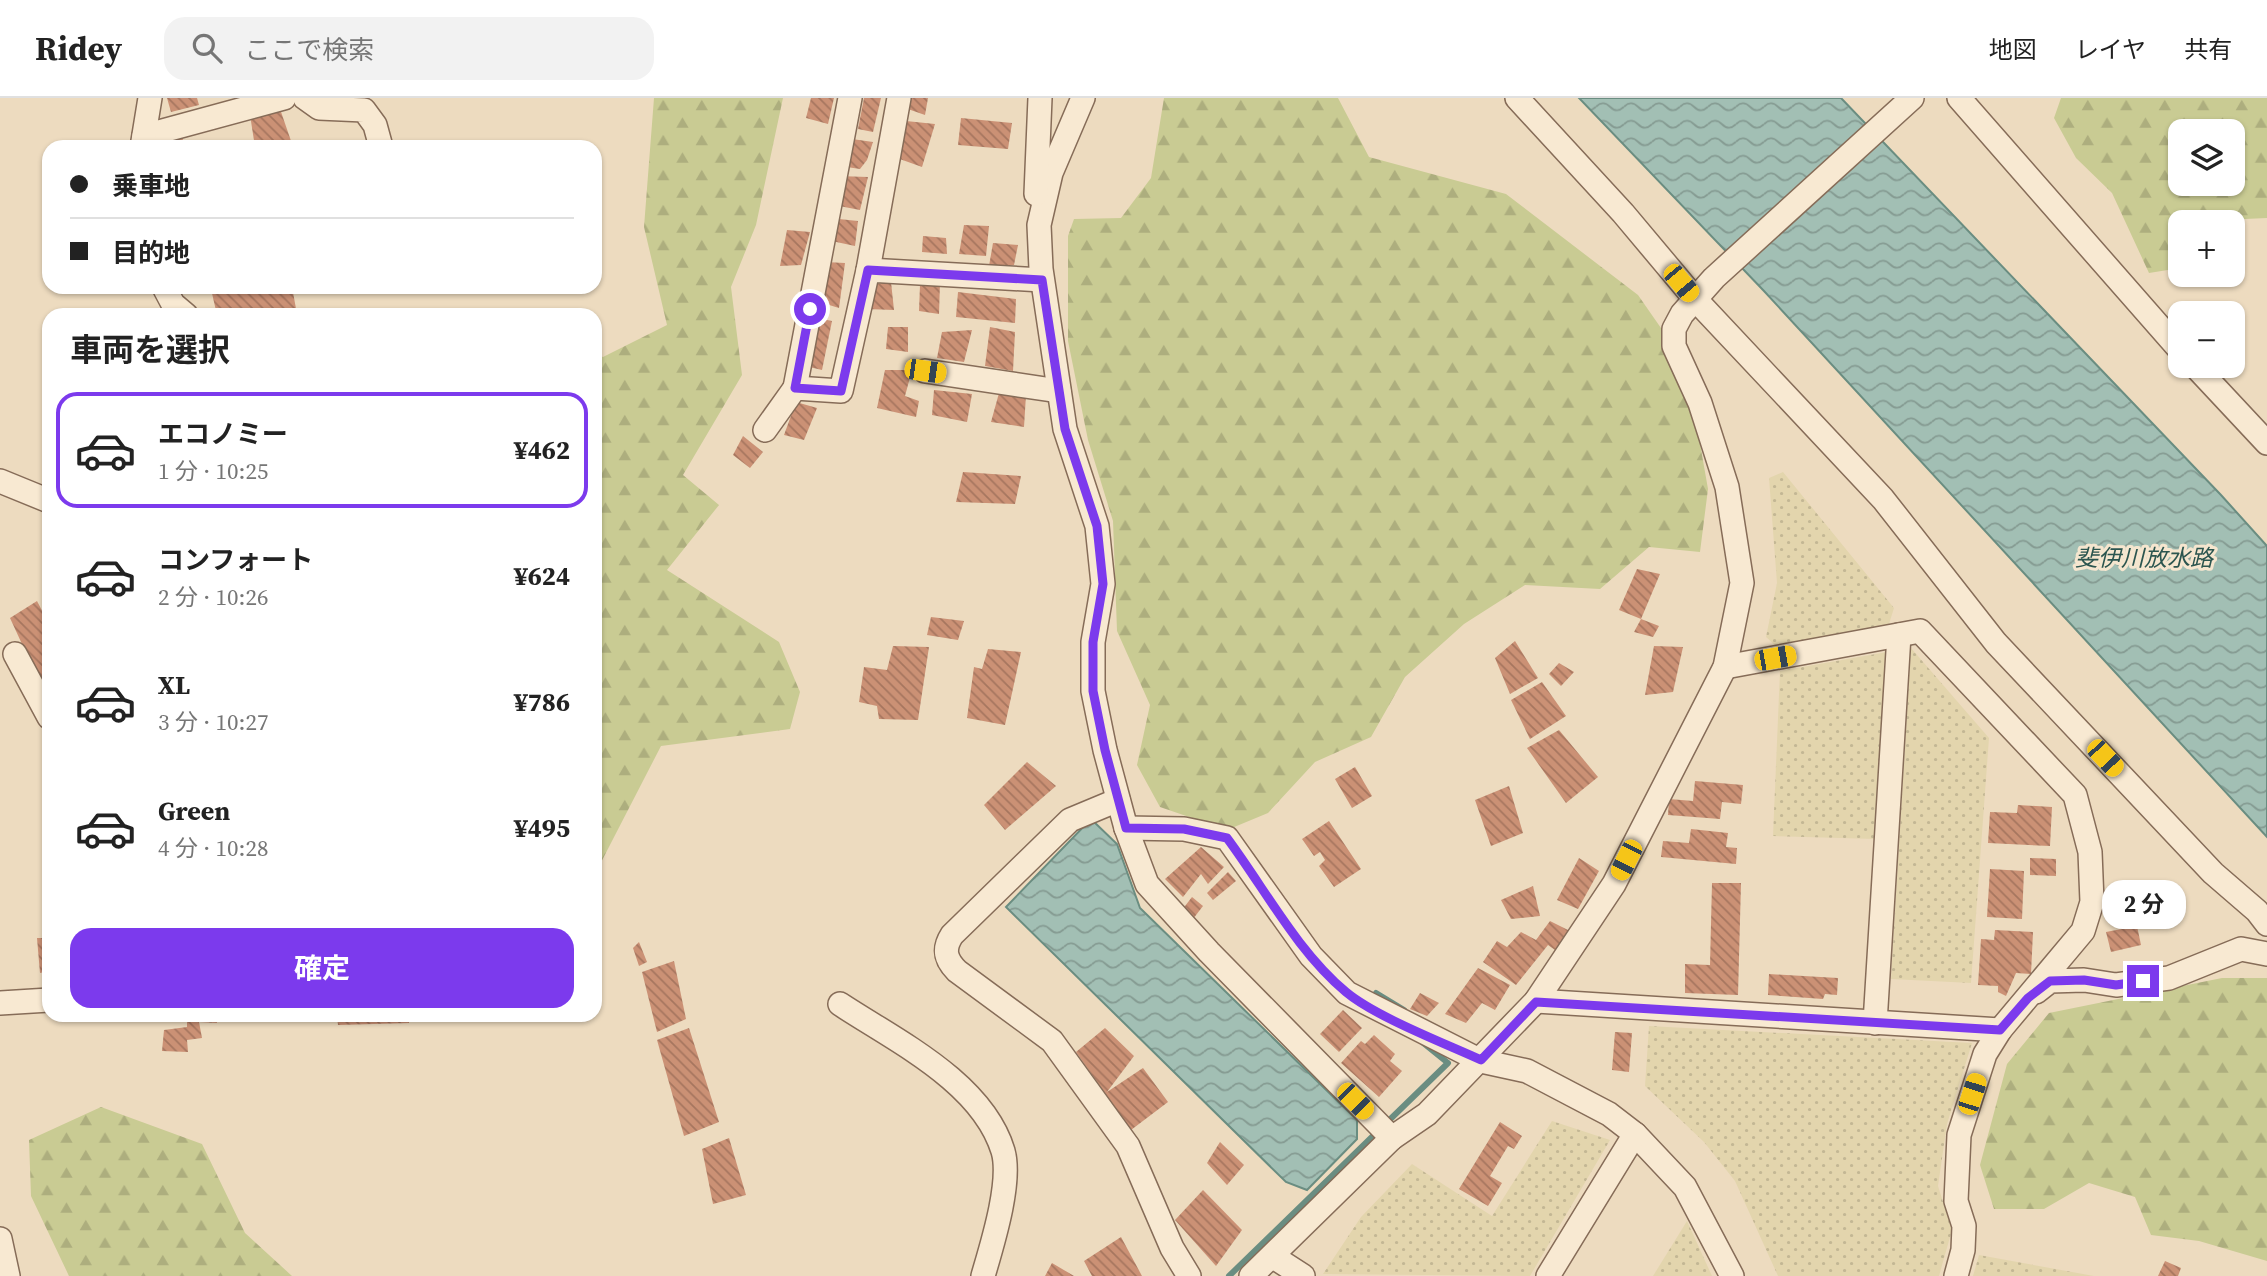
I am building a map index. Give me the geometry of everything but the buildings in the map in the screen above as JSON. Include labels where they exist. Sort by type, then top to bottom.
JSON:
[{"type":"street","points":[[143,140],[150,98]]},
{"type":"street","points":[[146,140],[284,98]]},
{"type":"street","points":[[305,98],[319,108],[364,110],[375,125],[379,140]]},
{"type":"street","points":[[765,430],[795,388],[850,98]]},
{"type":"street","points":[[795,388],[841,391],[868,270],[899,98]]},
{"type":"street","points":[[1040,98],[1035,198],[1042,280],[1065,429],[1097,526],[1103,584],[1093,642],[1093,691],[1126,828],[1147,884],[1209,952],[1392,1138]]},
{"type":"street","points":[[1039,225],[1051,173],[1083,98]]},
{"type":"street","points":[[1517,98],[1623,213],[1696,300],[1883,499],[1996,643],[2213,873],[2258,911],[2267,924]]},
{"type":"street","points":[[1959,98],[2168,336]]},
{"type":"street","points":[[1251,1276],[1392,1138],[1427,1114],[1536,1002],[1614,884],[1725,667],[1742,583],[1727,487],[1700,403],[1674,346],[1674,329],[1714,278],[1911,99]]},
{"type":"street","points":[[868,270],[1042,280]]},
{"type":"street","points":[[168,294],[178,308]]},
{"type":"street","points":[[925,371],[1059,391]]},
{"type":"street","points":[[2206,378],[2267,443]]},
{"type":"street","points":[[0,481],[42,498]]},
{"type":"street","points":[[1725,667],[1920,631],[2075,795],[2090,852],[2092,902],[2083,932],[2000,1030],[1985,1054],[1959,1135],[1956,1201],[1964,1226],[1963,1250],[1956,1276]]},
{"type":"street","points":[[1875,1023],[1899,635]]},
{"type":"street","points":[[15,654],[42,704]]},
{"type":"street","points":[[1118,800],[1070,820],[952,935],[946,952],[948,961],[957,971],[1052,1041],[1128,1146],[1172,1248],[1189,1276]]},
{"type":"street","points":[[1126,828],[1184,829],[1227,838],[1311,956],[1347,993],[1481,1060],[1527,1071],[1609,1114],[1635,1134],[1685,1187],[1732,1276]]},
{"type":"street","points":[[2028,998],[2050,981],[2084,980],[2116,985],[2169,978],[2241,949],[2267,954]]},
{"type":"street","points":[[0,1003],[42,1000]]},
{"type":"street","points":[[1536,1002],[2000,1030]]},
{"type":"street","points":[[840,1004],[962,1085],[986,1118],[1004,1152],[1003,1193],[983,1276]]},
{"type":"street","points":[[1548,1276],[1635,1134]]},
{"type":"street","points":[[0,1239],[8,1276]]},
{"type":"street","points":[[1272,1256],[1303,1276]]},
{"type":"shaded area","points":[[1783,472],[1894,608],[1889,624],[1776,646],[1766,637],[1777,583],[1769,478]]},
{"type":"shaded area","points":[[1911,648],[1989,738],[1971,983],[1891,979]]},
{"type":"shaded area","points":[[1887,652],[1875,839],[1773,836],[1780,671]]},
{"type":"shaded area","points":[[1649,1026],[1972,1043],[1947,1124],[1938,1186],[1952,1230],[1939,1276],[1778,1276],[1735,1181],[1704,1142],[1645,1086]]},
{"type":"shaded area","points":[[1552,1121],[1610,1140],[1530,1276],[1323,1274],[1361,1217],[1412,1164],[1492,1216]]},
{"type":"shaded area","points":[[1687,1221],[1712,1276],[1653,1276]]},
{"type":"shaded area","points":[[1979,1255],[2094,1276],[1973,1276]]},
{"type":"green space","points":[[654,98],[783,98],[756,225],[731,287],[742,375],[683,475],[719,505],[667,570],[779,642],[800,692],[790,729],[661,746],[602,860],[602,357],[667,325],[644,227]]},
{"type":"green space","points":[[1164,98],[1338,98],[1369,157],[1506,194],[1638,295],[1686,364],[1708,489],[1700,552],[1649,547],[1600,589],[1525,585],[1464,624],[1405,677],[1371,737],[1315,762],[1268,813],[1227,830],[1160,807],[1137,765],[1150,705],[1117,631],[1113,521],[1088,440],[1068,341],[1068,236],[1074,219],[1121,218],[1151,178]]},
{"type":"green space","points":[[2061,98],[2267,98],[2267,218],[2245,219],[2245,210],[2168,210],[2168,270],[2149,273],[2112,193],[2076,158],[2054,118]]},
{"type":"green space","points":[[2222,978],[2267,978],[2267,1261],[2199,1241],[2151,1235],[2135,1197],[2089,1183],[2044,1209],[1994,1209],[1980,1165],[2007,1064],[2049,1013]]},
{"type":"green space","points":[[101,1107],[202,1144],[245,1233],[292,1276],[69,1276],[31,1196],[29,1140]]},
{"type":"water","name":"斐伊川放水路","points":[[1579,98],[1841,98],[2221,495],[2267,546],[2267,837],[1764,291]]},
{"type":"water","points":[[1091,819],[1117,844],[1140,908],[1357,1120],[1357,1139],[1307,1190],[1286,1182],[1006,907]]},
{"type":"waterway","points":[[1376,993],[1404,1010]]},
{"type":"waterway","points":[[1229,1276],[1448,1063],[1422,1042]]},
{"type":"route","points":[[810,309],[795,388],[841,391],[868,270],[1042,280],[1065,429],[1097,526],[1103,584],[1093,642],[1093,691],[1105,750],[1126,828],[1184,829],[1227,838],[1311,956],[1347,993],[1391,1017],[1481,1060],[1536,1002],[2000,1030],[2028,998],[2050,981],[2084,980],[2116,985],[2143,981]]}]
